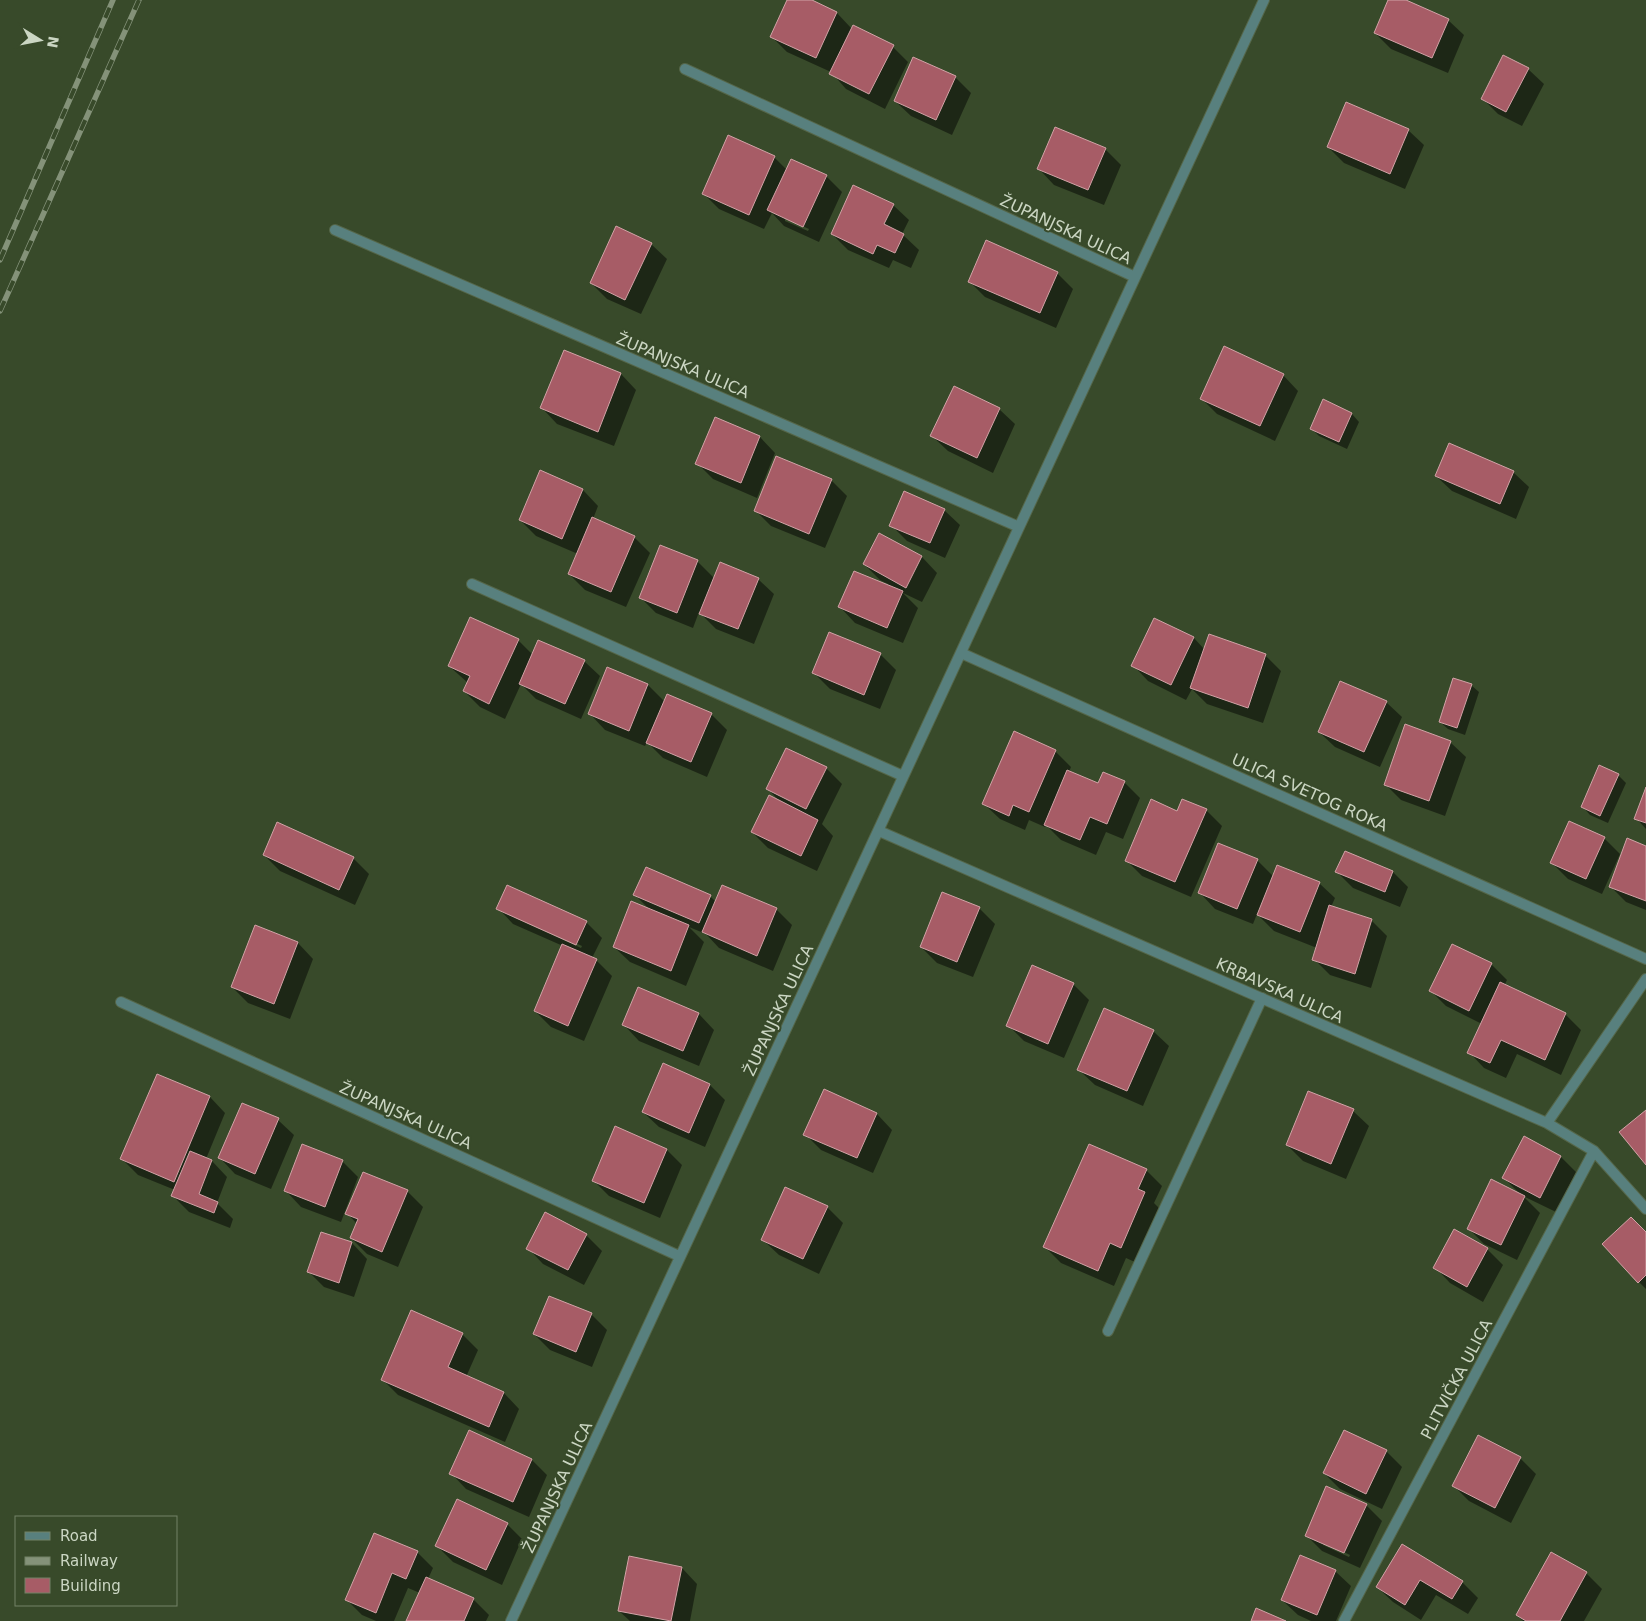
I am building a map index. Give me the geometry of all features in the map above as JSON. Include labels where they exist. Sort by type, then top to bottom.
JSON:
[{"type":"street","name":"ŽUPANJSKA ULICA","points":[[511,1621],[1264,0]]},
{"type":"street","name":"ŽUPANJSKA ULICA","points":[[685,69],[1135,277]]},
{"type":"street","name":"ŽUPANJSKA ULICA","points":[[335,230],[1019,527]]},
{"type":"street","points":[[472,584],[904,776]]},
{"type":"street","name":"ULICA SVETOG ROKA","points":[[961,653],[1646,959]]},
{"type":"street","name":"KRBAVSKA ULICA","points":[[879,831],[1547,1123],[1594,1151],[1646,1209]]},
{"type":"street","points":[[1547,1123],[1646,979]]},
{"type":"street","points":[[1108,1331],[1262,998]]},
{"type":"street","name":"ŽUPANJSKA ULICA","points":[[121,1002],[680,1256]]},
{"type":"street","name":"PLITVIČKA ULICA","points":[[1344,1621],[1594,1151]]},
{"type":"building","points":[[787,0],[812,0],[837,12],[816,58],[770,37]]},
{"type":"building","points":[[1388,0],[1406,0],[1449,19],[1432,58],[1374,33]]},
{"type":"building","points":[[853,25],[894,45],[869,94],[829,74]]},
{"type":"building","points":[[1503,55],[1529,68],[1506,112],[1481,99]]},
{"type":"building","points":[[913,57],[956,76],[936,120],[894,101]]},
{"type":"building","points":[[1346,102],[1409,129],[1390,174],[1327,147]]},
{"type":"building","points":[[1055,127],[1106,148],[1088,190],[1037,169]]},
{"type":"building","points":[[728,135],[775,156],[749,215],[702,194]]},
{"type":"building","points":[[791,159],[827,175],[803,227],[767,210]]},
{"type":"building","points":[[853,185],[894,204],[884,224],[904,234],[895,253],[877,245],[873,254],[831,234]]},
{"type":"building","points":[[616,226],[652,243],[625,300],[590,283]]},
{"type":"building","points":[[986,240],[1058,272],[1040,313],[968,282]]},
{"type":"building","points":[[1224,346],[1284,374],[1260,426],[1200,399]]},
{"type":"building","points":[[564,350],[621,373],[598,432],[540,408]]},
{"type":"building","points":[[954,386],[1000,408],[977,458],[930,436]]},
{"type":"building","points":[[1323,399],[1352,413],[1339,442],[1310,429]]},
{"type":"building","points":[[715,417],[760,436],[741,483],[695,464]]},
{"type":"building","points":[[1449,443],[1514,471],[1500,504],[1435,476]]},
{"type":"building","points":[[776,456],[832,479],[809,534],[754,511]]},
{"type":"building","points":[[540,470],[583,489],[562,539],[519,520]]},
{"type":"building","points":[[904,491],[945,509],[930,543],[889,526]]},
{"type":"building","points":[[592,517],[635,536],[611,592],[568,574]]},
{"type":"building","points":[[879,533],[922,556],[906,588],[863,564]]},
{"type":"building","points":[[660,545],[698,560],[677,613],[639,598]]},
{"type":"building","points":[[720,562],[759,578],[738,629],[699,614]]},
{"type":"building","points":[[854,571],[903,591],[887,628],[838,607]]},
{"type":"building","points":[[470,617],[519,639],[489,704],[463,691],[470,676],[448,666]]},
{"type":"building","points":[[1154,618],[1194,637],[1171,685],[1131,666]]},
{"type":"building","points":[[829,632],[881,653],[864,695],[812,673]]},
{"type":"building","points":[[1209,634],[1266,654],[1248,708],[1190,688]]},
{"type":"building","points":[[538,640],[585,660],[565,704],[519,684]]},
{"type":"building","points":[[607,667],[648,684],[629,731],[588,714]]},
{"type":"building","points":[[1453,678],[1472,684],[1457,728],[1439,722]]},
{"type":"building","points":[[1340,681],[1387,701],[1364,752],[1318,732]]},
{"type":"building","points":[[667,694],[712,713],[691,762],[646,743]]},
{"type":"building","points":[[1405,724],[1451,741],[1429,801],[1384,785]]},
{"type":"building","points":[[1014,731],[1056,750],[1029,812],[1013,805],[1009,816],[982,804]]},
{"type":"building","points":[[786,748],[827,767],[806,809],[766,789]]},
{"type":"building","points":[[1599,765],[1619,774],[1600,816],[1581,807]]},
{"type":"building","points":[[1067,770],[1098,783],[1103,772],[1125,781],[1107,824],[1090,817],[1080,840],[1044,825]]},
{"type":"building","points":[[1646,787],[1646,823],[1634,819]]},
{"type":"building","points":[[769,795],[818,820],[801,856],[751,832]]},
{"type":"building","points":[[1151,799],[1177,811],[1182,799],[1207,809],[1175,882],[1125,861]]},
{"type":"building","points":[[1569,821],[1605,837],[1586,879],[1550,863]]},
{"type":"building","points":[[277,822],[354,857],[339,890],[263,855]]},
{"type":"building","points":[[1627,838],[1646,846],[1646,901],[1609,887]]},
{"type":"building","points":[[1218,843],[1258,859],[1237,909],[1198,893]]},
{"type":"building","points":[[1345,851],[1393,871],[1385,892],[1335,872]]},
{"type":"building","points":[[1277,865],[1320,882],[1300,932],[1257,915]]},
{"type":"building","points":[[646,867],[711,895],[699,923],[633,895]]},
{"type":"building","points":[[507,885],[587,921],[576,945],[496,909]]},
{"type":"building","points":[[722,885],[777,908],[757,956],[702,932]]},
{"type":"building","points":[[942,892],[980,907],[957,962],[920,947]]},
{"type":"building","points":[[631,901],[689,925],[671,971],[613,947]]},
{"type":"building","points":[[1329,905],[1372,919],[1355,974],[1312,960]]},
{"type":"building","points":[[255,925],[298,942],[274,1004],[231,987]]},
{"type":"building","points":[[562,944],[597,959],[568,1026],[534,1011]]},
{"type":"building","points":[[1452,944],[1492,963],[1469,1011],[1429,991]]},
{"type":"building","points":[[1032,965],[1074,983],[1048,1044],[1006,1026]]},
{"type":"building","points":[[1500,982],[1566,1013],[1545,1060],[1501,1040],[1490,1063],[1467,1053]]},
{"type":"building","points":[[638,987],[699,1013],[683,1051],[622,1025]]},
{"type":"building","points":[[1104,1008],[1154,1030],[1127,1091],[1077,1070]]},
{"type":"building","points":[[663,1063],[710,1084],[689,1133],[642,1112]]},
{"type":"building","points":[[157,1074],[210,1096],[174,1182],[120,1159]]},
{"type":"building","points":[[824,1089],[877,1113],[857,1158],[803,1135]]},
{"type":"building","points":[[1308,1091],[1354,1109],[1331,1164],[1286,1145]]},
{"type":"building","points":[[242,1103],[279,1118],[255,1174],[218,1158]]},
{"type":"building","points":[[1646,1110],[1646,1165],[1619,1132]]},
{"type":"building","points":[[615,1126],[667,1149],[644,1203],[592,1181]]},
{"type":"building","points":[[1524,1136],[1561,1156],[1540,1198],[1502,1178]]},
{"type":"building","points":[[302,1144],[343,1160],[325,1207],[284,1191]]},
{"type":"building","points":[[1089,1144],[1147,1169],[1138,1189],[1145,1192],[1121,1248],[1110,1243],[1098,1271],[1043,1247]]},
{"type":"building","points":[[190,1151],[212,1160],[199,1194],[218,1202],[214,1213],[171,1196]]},
{"type":"building","points":[[363,1172],[408,1190],[382,1252],[350,1238],[358,1219],[345,1214]]},
{"type":"building","points":[[1491,1179],[1525,1196],[1501,1245],[1467,1229]]},
{"type":"building","points":[[785,1187],[828,1206],[803,1259],[761,1240]]},
{"type":"building","points":[[545,1212],[587,1234],[568,1270],[526,1249]]},
{"type":"building","points":[[1631,1217],[1646,1232],[1646,1275],[1638,1283],[1602,1244]]},
{"type":"building","points":[[1454,1229],[1488,1248],[1467,1287],[1433,1268]]},
{"type":"building","points":[[321,1232],[352,1242],[339,1283],[307,1272]]},
{"type":"building","points":[[549,1296],[592,1313],[576,1352],[533,1334]]},
{"type":"building","points":[[411,1310],[463,1333],[448,1367],[504,1392],[489,1427],[381,1380]]},
{"type":"building","points":[[469,1430],[532,1459],[513,1502],[449,1474]]},
{"type":"building","points":[[1344,1430],[1387,1450],[1366,1494],[1323,1473]]},
{"type":"building","points":[[1478,1435],[1521,1457],[1495,1508],[1452,1486]]},
{"type":"building","points":[[1326,1486],[1367,1504],[1344,1553],[1305,1536]]},
{"type":"building","points":[[457,1499],[508,1523],[486,1570],[435,1546]]},
{"type":"building","points":[[374,1533],[418,1551],[406,1579],[392,1573],[376,1613],[345,1600]]},
{"type":"building","points":[[1402,1544],[1463,1581],[1452,1599],[1420,1580],[1405,1605],[1376,1587]]},
{"type":"building","points":[[1551,1552],[1587,1572],[1560,1621],[1526,1621],[1516,1615]]},
{"type":"building","points":[[1300,1555],[1336,1570],[1317,1615],[1281,1600]]},
{"type":"building","points":[[629,1556],[682,1567],[671,1621],[618,1611]]},
{"type":"building","points":[[426,1577],[474,1598],[464,1621],[406,1621]]},
{"type":"building","points":[[1256,1608],[1286,1621],[1251,1621]]},
{"type":"railway","points":[[0,260],[113,0]]},
{"type":"railway","points":[[0,311],[139,0]]}]
